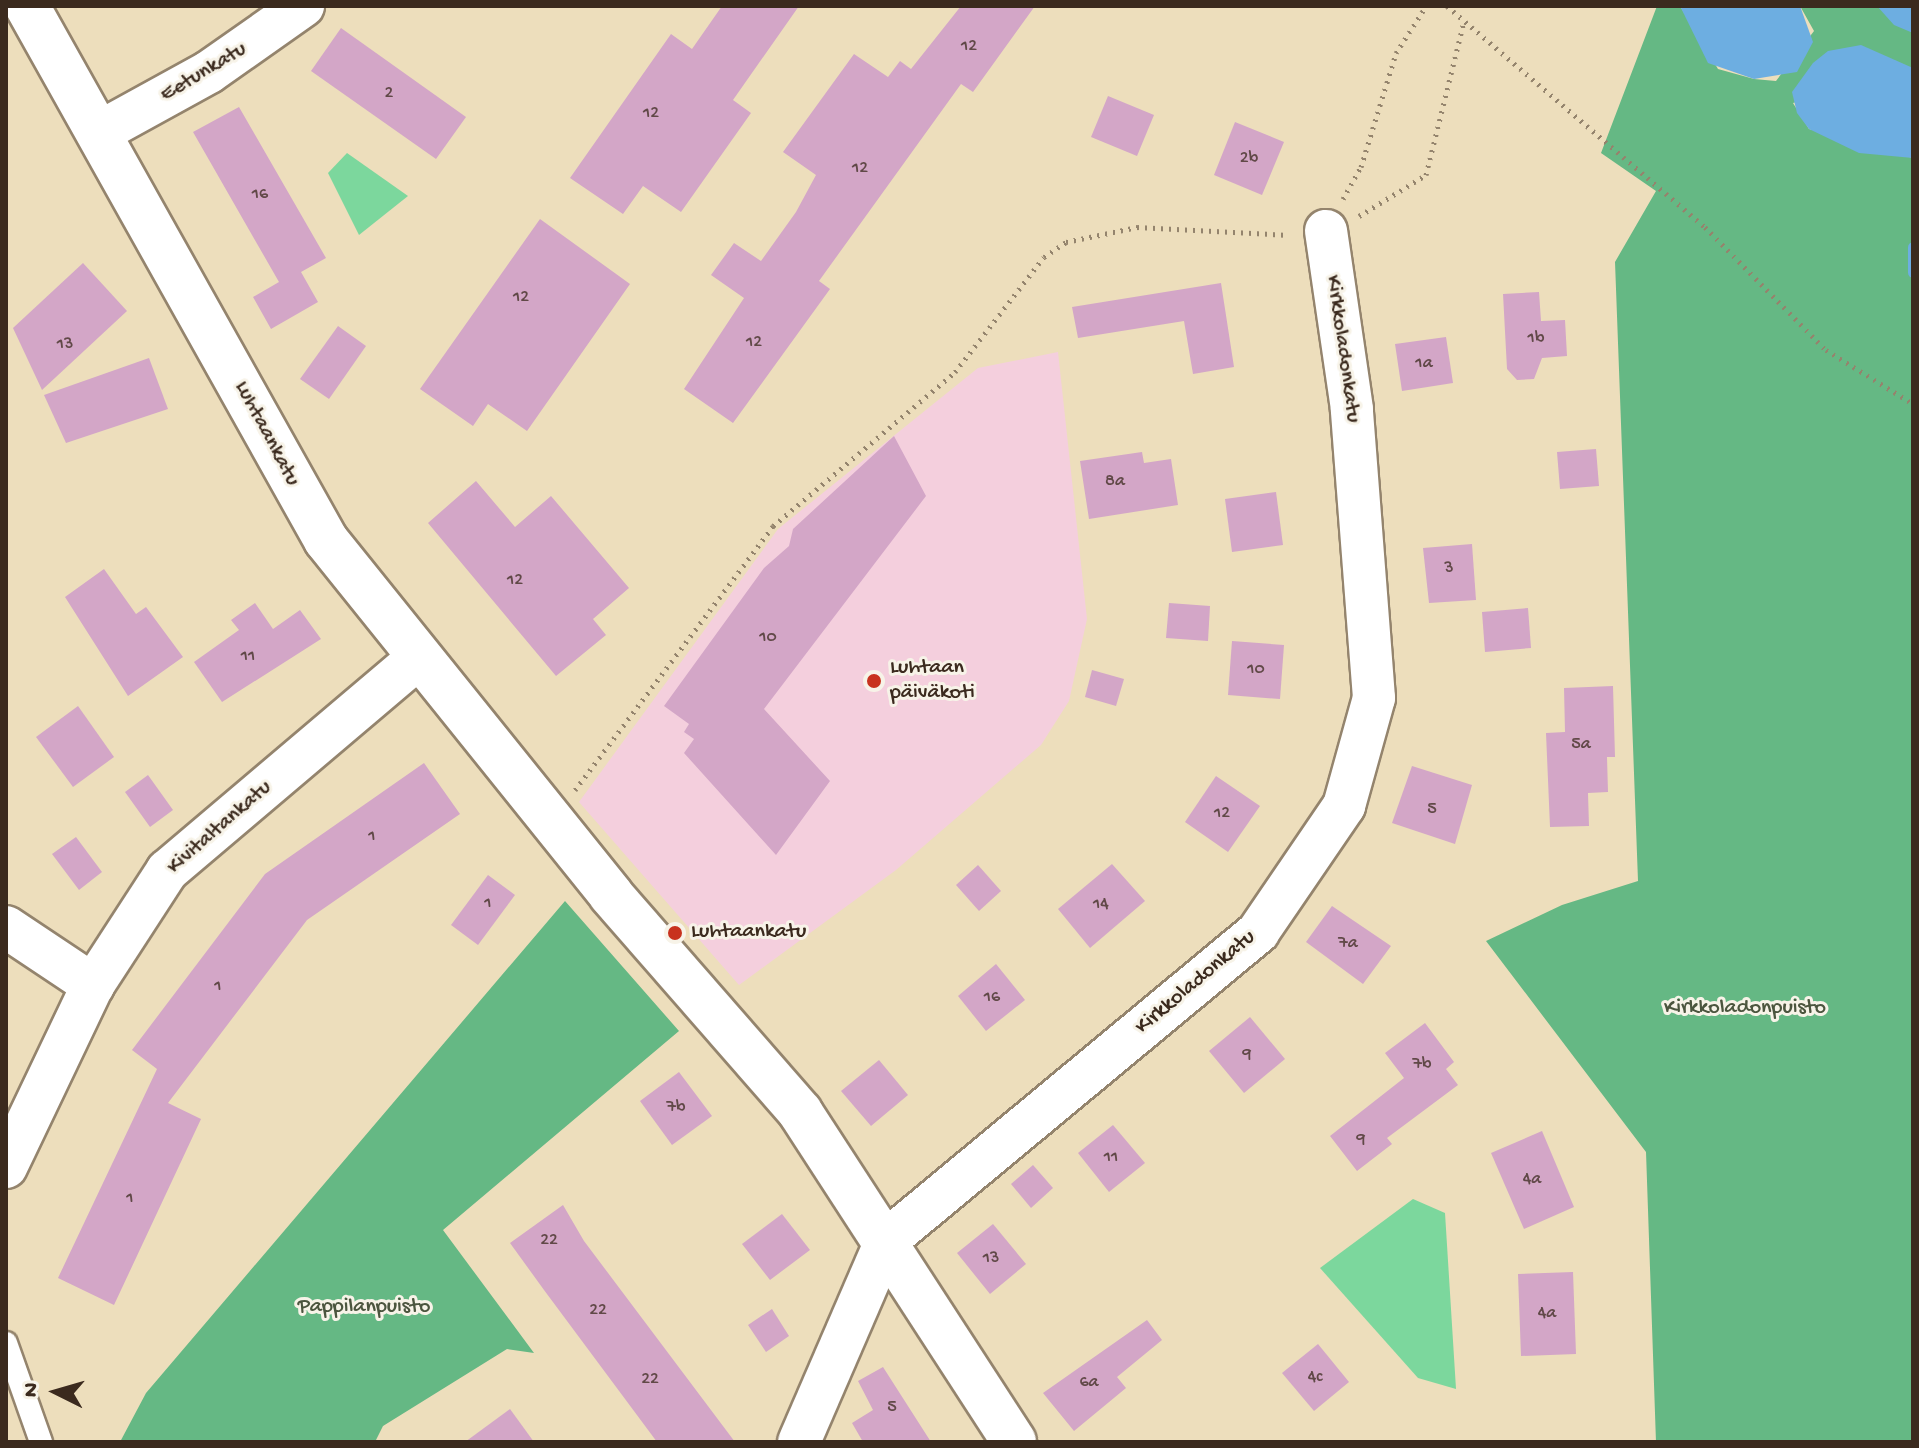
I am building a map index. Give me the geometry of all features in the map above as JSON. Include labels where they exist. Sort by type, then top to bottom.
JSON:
[{"type":"street","name":"Luhtaankatu","points":[[27,6],[100,132],[305,505],[418,658],[800,1112],[1014,1442]]},
{"type":"street","name":"Eetunkatu","points":[[100,132],[209,72],[303,6]]},
{"type":"street","name":"Kirkkoladonkatu","points":[[799,1442],[886,1241],[1258,932],[1344,806],[1374,698],[1352,409],[1326,231]]},
{"type":"street","name":"Kivitaltankatu","points":[[6,1167],[93,985],[167,871],[418,658]]},
{"type":"street","points":[[6,927],[93,985]]},
{"type":"lane","points":[[6,1343],[41,1442]]},
{"type":"path","points":[[1326,231],[1361,167],[1396,53],[1426,6]]},
{"type":"path","points":[[1447,6],[1705,227],[1826,350],[1913,404]]},
{"type":"path","points":[[565,801],[773,526],[955,372],[1044,257],[1066,242],[1137,227],[1266,237],[1326,231],[1409,190],[1426,175],[1464,21]]},
{"type":"shaded area","name":"Luhtaan päiväkoti","points":[[1058,352],[1087,619],[1069,701],[1041,745],[896,870],[739,985],[579,802],[778,529],[978,368]]},
{"type":"green space","name":"Kirkkoladonpuisto","points":[[1657,6],[1680,6],[1718,69],[1754,79],[1776,81],[1814,31],[1800,6],[1877,6],[1913,33],[1913,68],[1793,103],[1809,129],[1913,158],[1913,1442],[1656,1442],[1646,1152],[1486,941],[1562,905],[1638,881],[1615,262],[1656,191],[1601,153]]},
{"type":"green space","points":[[347,153],[408,196],[359,235],[328,173]]},
{"type":"green space","name":"Pappilanpuisto","points":[[565,901],[679,1031],[443,1230],[534,1353],[507,1349],[383,1426],[375,1442],[120,1442],[146,1393]]},
{"type":"green space","points":[[1413,1199],[1445,1213],[1456,1389],[1418,1378],[1320,1268]]},
{"type":"water","points":[[1680,6],[1800,6],[1813,42],[1797,72],[1754,79],[1708,63]]},
{"type":"water","points":[[1877,6],[1913,6],[1913,33],[1894,25]]},
{"type":"water","points":[[1861,45],[1913,68],[1913,158],[1859,153],[1809,129],[1797,113],[1792,92],[1813,63],[1828,51]]},
{"type":"building","points":[[722,6],[799,6],[733,100],[751,113],[681,212],[643,186],[623,214],[570,178],[671,34],[692,49]]},
{"type":"building","points":[[961,6],[1035,6],[973,92],[961,84],[819,281],[830,289],[733,423],[684,389],[744,298],[711,275],[734,243],[761,261],[796,212],[816,175],[783,152],[854,54],[888,77],[900,61],[911,69]]},
{"type":"building","points":[[341,28],[466,117],[436,159],[311,71]]},
{"type":"building","points":[[1108,96],[1154,115],[1137,156],[1091,137]]},
{"type":"building","points":[[239,107],[326,258],[301,272],[318,302],[271,329],[253,297],[279,282],[193,132]]},
{"type":"building","points":[[1235,122],[1284,142],[1262,195],[1214,175]]},
{"type":"building","points":[[540,219],[630,284],[527,431],[488,404],[473,426],[420,389]]},
{"type":"building","points":[[83,263],[127,311],[42,390],[13,328]]},
{"type":"building","points":[[1221,283],[1234,367],[1193,374],[1184,321],[1078,338],[1072,307]]},
{"type":"building","points":[[1539,292],[1541,321],[1565,320],[1567,356],[1542,358],[1534,379],[1517,380],[1507,369],[1503,294]]},
{"type":"building","points":[[338,326],[366,346],[329,399],[300,379]]},
{"type":"building","points":[[1446,337],[1453,383],[1402,391],[1395,344]]},
{"type":"building","points":[[149,358],[168,409],[66,443],[44,395]]},
{"type":"building","points":[[894,436],[926,496],[764,709],[830,781],[776,855],[684,753],[694,739],[684,732],[689,724],[664,706],[764,568],[789,546],[793,529]]},
{"type":"building","points":[[1596,449],[1599,486],[1560,489],[1557,452]]},
{"type":"building","points":[[1142,452],[1144,463],[1171,459],[1178,505],[1089,519],[1080,461]]},
{"type":"building","points":[[476,481],[515,527],[551,496],[629,588],[593,619],[606,635],[556,676],[428,523]]},
{"type":"building","points":[[1276,492],[1283,545],[1232,552],[1225,499]]},
{"type":"building","points":[[1472,544],[1476,600],[1429,603],[1423,548]]},
{"type":"building","points":[[104,569],[136,614],[146,607],[183,657],[128,696],[65,597]]},
{"type":"building","points":[[255,603],[273,629],[300,610],[321,639],[222,702],[194,662],[239,630],[231,620]]},
{"type":"building","points":[[1169,603],[1210,606],[1208,641],[1166,638]]},
{"type":"building","points":[[1528,608],[1531,648],[1485,652],[1482,612]]},
{"type":"building","points":[[1232,641],[1284,645],[1280,699],[1228,695]]},
{"type":"building","points":[[1092,670],[1124,679],[1116,706],[1085,697]]},
{"type":"building","points":[[1613,686],[1615,757],[1607,757],[1608,792],[1588,793],[1589,826],[1550,827],[1546,733],[1565,732],[1564,688]]},
{"type":"building","points":[[78,706],[114,757],[73,787],[36,737]]},
{"type":"building","points":[[424,763],[460,814],[307,920],[168,1103],[201,1119],[114,1305],[58,1278],[157,1069],[132,1050],[265,874]]},
{"type":"building","points":[[1412,766],[1472,785],[1455,844],[1392,823]]},
{"type":"building","points":[[148,775],[173,810],[150,827],[125,792]]},
{"type":"building","points":[[1216,776],[1260,806],[1228,852],[1185,822]]},
{"type":"building","points":[[76,837],[102,872],[79,890],[52,854]]},
{"type":"building","points":[[1112,864],[1145,901],[1090,948],[1058,909]]},
{"type":"building","points":[[978,865],[1001,891],[979,911],[956,885]]},
{"type":"building","points":[[488,875],[515,895],[478,945],[451,925]]},
{"type":"building","points":[[1332,906],[1391,946],[1363,984],[1306,942]]},
{"type":"building","points":[[996,964],[1025,1000],[986,1031],[958,996]]},
{"type":"building","points":[[1250,1017],[1285,1059],[1244,1093],[1209,1051]]},
{"type":"building","points":[[1425,1023],[1454,1062],[1446,1069],[1458,1085],[1387,1138],[1392,1144],[1357,1171],[1330,1136],[1404,1078],[1385,1053]]},
{"type":"building","points":[[879,1060],[908,1095],[871,1126],[841,1091]]},
{"type":"building","points":[[679,1072],[712,1116],[672,1145],[640,1101]]},
{"type":"building","points":[[1113,1125],[1145,1163],[1109,1192],[1078,1153]]},
{"type":"building","points":[[1542,1131],[1574,1207],[1524,1229],[1491,1153]]},
{"type":"building","points":[[1033,1165],[1053,1188],[1031,1208],[1011,1184]]},
{"type":"building","points":[[563,1205],[584,1241],[735,1442],[657,1442],[544,1290],[510,1243]]},
{"type":"building","points":[[782,1214],[810,1250],[770,1280],[742,1244]]},
{"type":"building","points":[[993,1224],[1026,1264],[990,1294],[957,1253]]},
{"type":"building","points":[[1573,1272],[1576,1354],[1521,1356],[1518,1274]]},
{"type":"building","points":[[772,1309],[789,1336],[766,1352],[748,1325]]},
{"type":"building","points":[[1147,1320],[1162,1340],[1117,1377],[1126,1388],[1074,1431],[1043,1393]]},
{"type":"building","points":[[1318,1344],[1349,1382],[1314,1411],[1282,1373]]},
{"type":"building","points":[[883,1367],[931,1442],[863,1442],[852,1423],[873,1410],[858,1381]]},
{"type":"building","points":[[510,1409],[534,1442],[465,1442]]},
{"type":"waterway","points":[[1913,247],[1913,272]]},
{"type":"place","name":"Luhtaan päiväkoti","points":[[874,681]]},
{"type":"place","name":"Luhtaankatu","points":[[675,933]]}]
